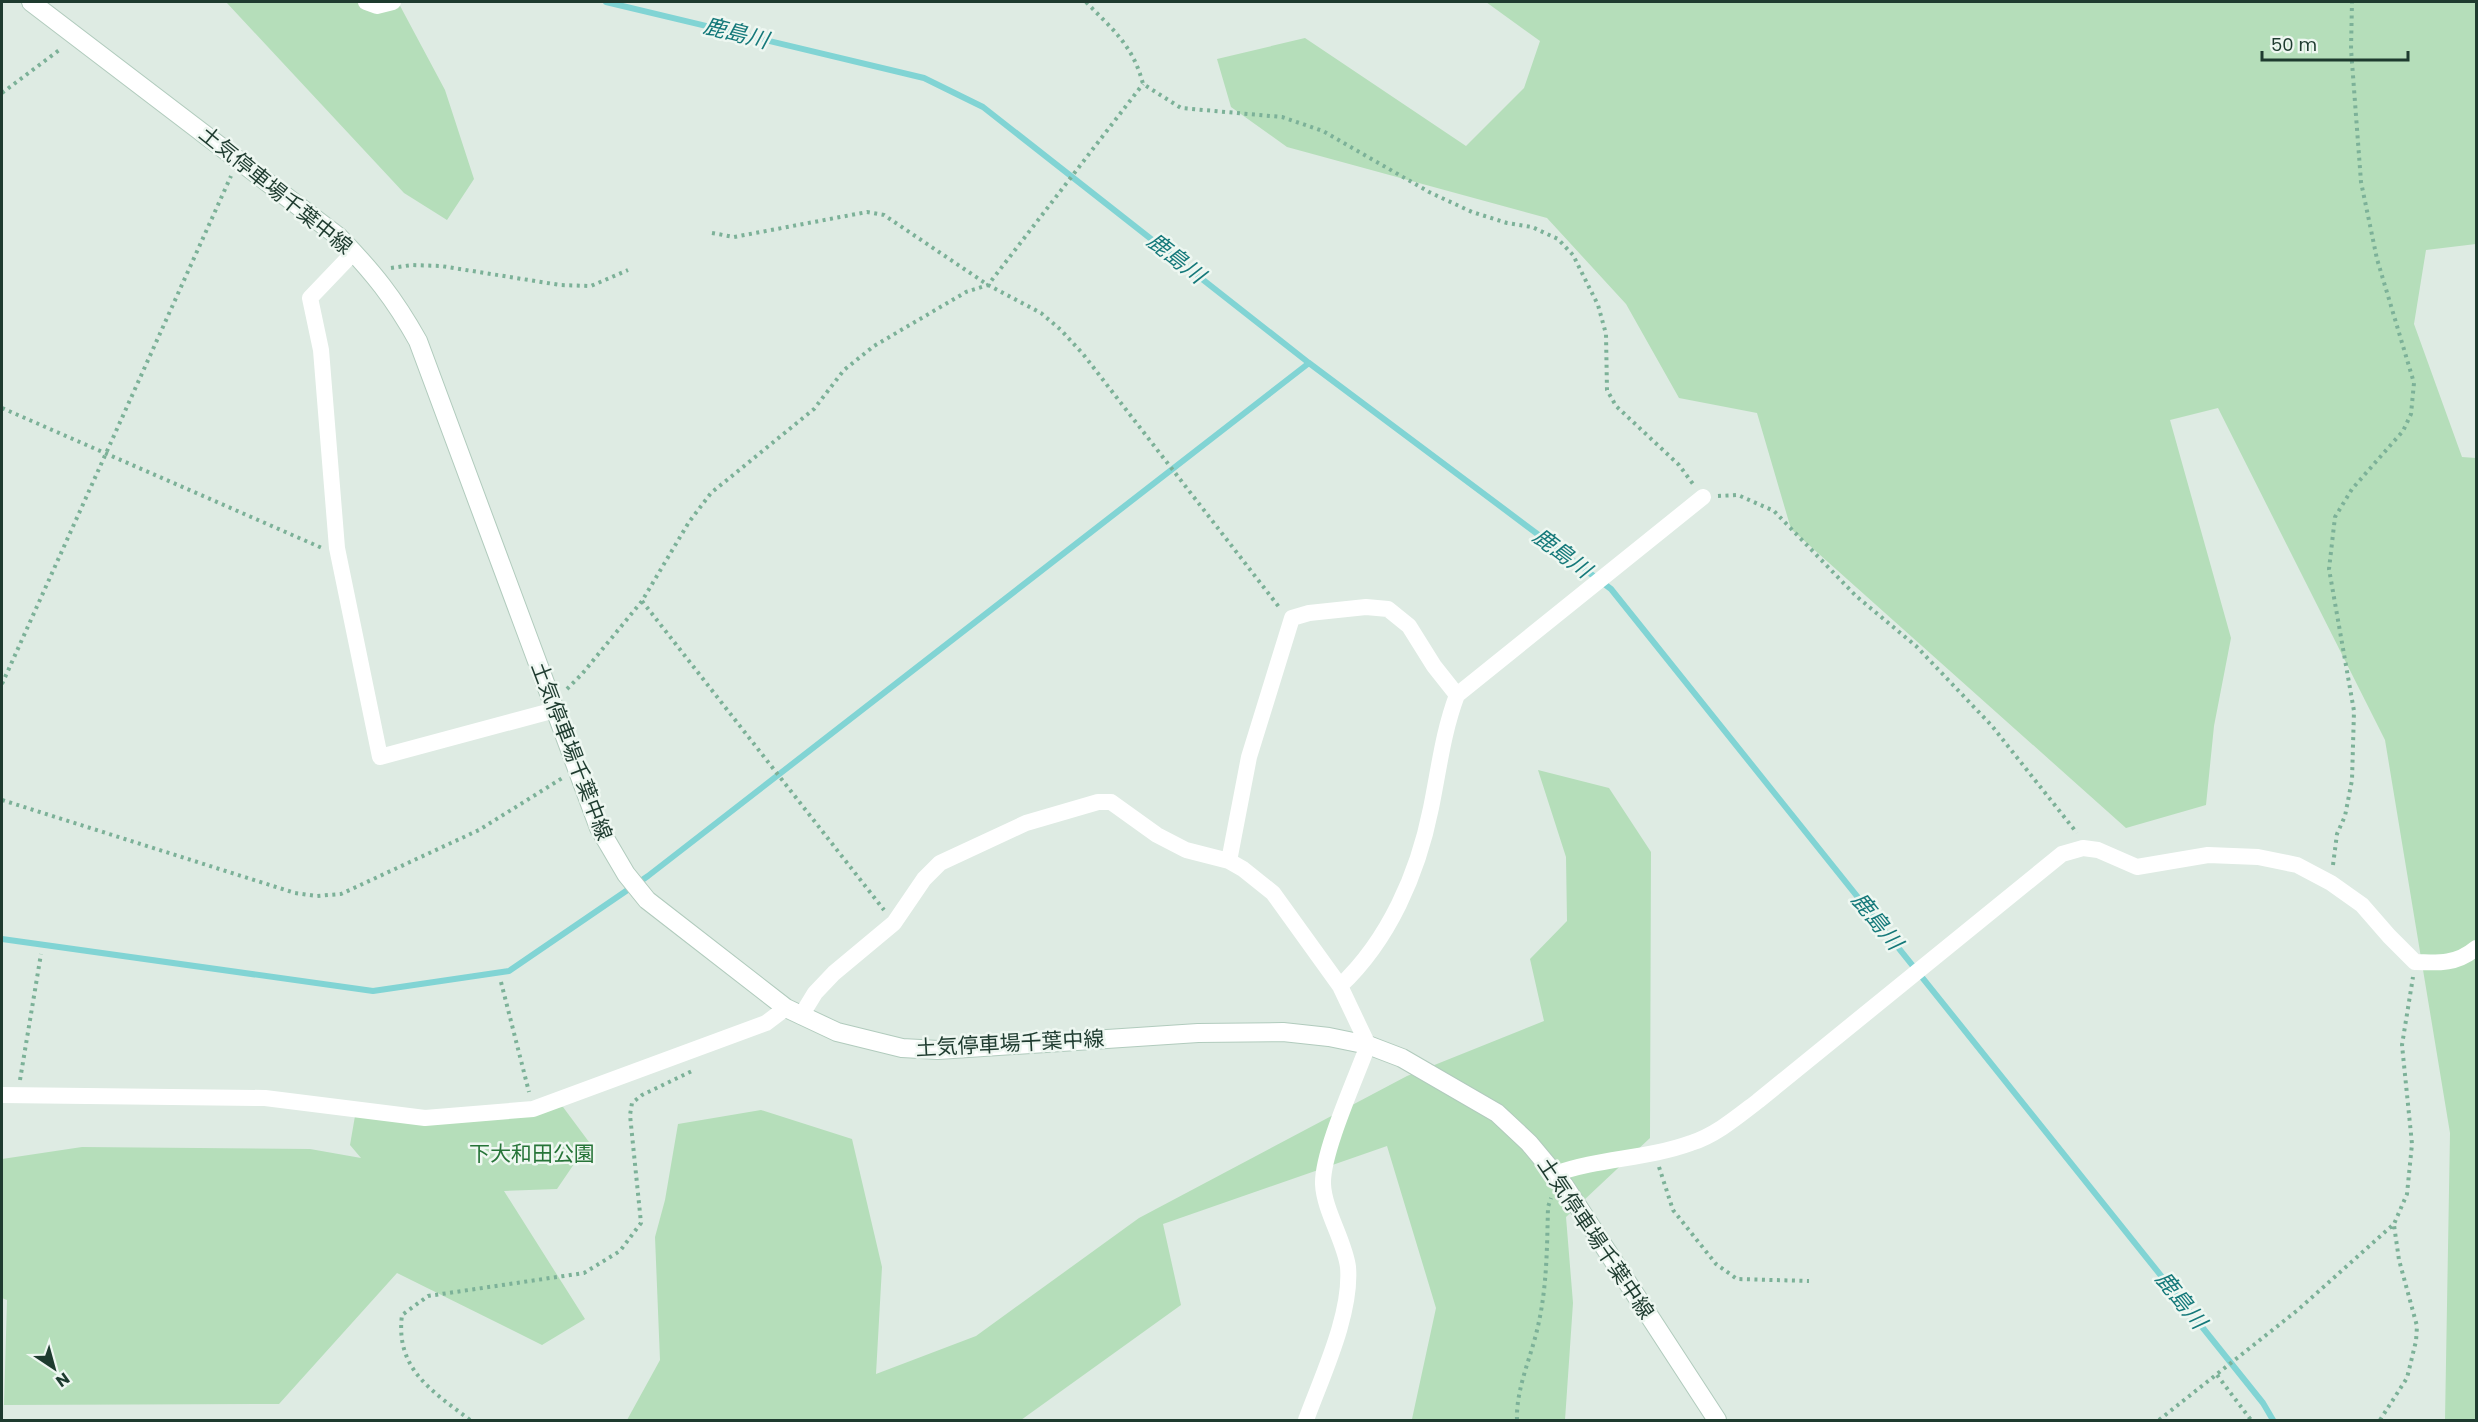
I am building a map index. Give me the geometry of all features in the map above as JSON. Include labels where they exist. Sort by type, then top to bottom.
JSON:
[{"type":"main road","name":"土気停車場千葉中線","points":[[31,2],[339,237],[373,271],[395,300],[418,341],[599,828],[626,874],[647,900],[793,1012],[837,1032],[902,1048],[938,1050],[1220,1032],[1283,1032],[1329,1037],[1368,1045],[1402,1058],[1497,1113],[1530,1143],[1559,1180],[1717,1420]]},
{"type":"street","points":[[366,2],[377,6],[393,2]]},
{"type":"street","points":[[354,252],[310,298],[321,350],[339,556],[380,757],[553,705]]},
{"type":"street","points":[[1340,986],[1373,948],[1408,887],[1431,810],[1445,725],[1457,696],[1703,497]]},
{"type":"street","points":[[1228,861],[1249,757],[1292,618],[1309,613],[1366,607],[1388,609],[1409,626],[1434,666],[1457,696]]},
{"type":"street","points":[[9,1095],[265,1098],[425,1118],[533,1109],[793,1012],[834,973],[894,923],[924,879],[940,863],[1026,823],[1098,802],[1110,802],[1157,835],[1185,850],[1228,861],[1273,893],[1340,986],[1368,1045],[1327,1157],[1323,1184],[1348,1266],[1345,1298],[1337,1334],[1306,1420]]},
{"type":"street","points":[[1559,1180],[1576,1167],[1693,1143],[1719,1129],[1758,1101],[2062,854],[2089,849],[2098,850],[2137,867],[2208,855],[2258,857],[2297,865],[2331,883],[2362,905],[2415,962],[2442,963],[2462,959],[2476,948]]},
{"type":"path","points":[[1086,2],[1128,47],[1137,61],[1143,84],[1181,108],[1281,117],[1323,131],[1429,192],[1472,212],[1507,223],[1532,227],[1558,239],[1573,255],[1598,305],[1606,334],[1606,390],[1616,405],[1679,465],[1703,497],[1738,495],[1774,511],[1856,596],[1916,646],[1992,726],[2089,849]]},
{"type":"path","points":[[2331,883],[2337,834],[2345,816],[2352,780],[2354,711],[2329,568],[2335,517],[2352,489],[2403,431],[2411,414],[2414,383],[2377,259],[2361,182],[2350,49],[2352,2]]},
{"type":"path","points":[[2,93],[77,36]]},
{"type":"path","points":[[553,705],[582,674],[642,601],[689,522],[711,493],[814,409],[844,370],[874,346],[966,292],[988,285],[1143,84]]},
{"type":"path","points":[[2,684],[238,159]]},
{"type":"path","points":[[712,233],[734,237],[867,212],[884,215],[988,285],[1041,312],[1083,354],[1277,605],[1292,618]]},
{"type":"path","points":[[373,271],[412,265],[441,266],[560,285],[591,286],[628,270]]},
{"type":"path","points":[[2,408],[339,556]]},
{"type":"path","points":[[642,601],[894,923]]},
{"type":"path","points":[[2,800],[295,893],[317,896],[341,894],[479,830],[577,769]]},
{"type":"path","points":[[9,1095],[41,954]]},
{"type":"path","points":[[2159,1420],[2299,1309],[2394,1224],[2407,1194],[2412,1144],[2402,1045],[2415,962]]},
{"type":"path","points":[[501,982],[533,1109]]},
{"type":"path","points":[[470,1420],[431,1390],[405,1357],[399,1336],[402,1315],[428,1296],[584,1273],[620,1251],[641,1223],[630,1114],[632,1103],[642,1095],[705,1065]]},
{"type":"path","points":[[1654,1152],[1673,1210],[1716,1264],[1737,1279],[1809,1281]]},
{"type":"path","points":[[1517,1420],[1517,1402],[1538,1327],[1546,1280],[1548,1207],[1559,1180]]},
{"type":"path","points":[[2380,1420],[2407,1378],[2416,1341],[2416,1326],[2399,1260],[2394,1224]]},
{"type":"path","points":[[2217,1375],[2251,1420]]},
{"type":"green space","points":[[226,2],[398,2],[445,90],[474,179],[447,220],[404,193]]},
{"type":"green space","points":[[1486,2],[2476,2],[2476,244],[2426,250],[2414,324],[2462,457],[2476,458],[2476,1420],[2445,1420],[2450,1133],[2385,740],[2218,408],[2170,420],[2231,638],[2214,726],[2206,805],[2126,828],[1791,529],[1757,413],[1679,398],[1626,304],[1547,218],[1287,147],[1231,107],[1217,59],[1305,38],[1466,146],[1524,88],[1540,41]]},
{"type":"green space","points":[[1538,770],[1609,788],[1651,852],[1650,1138],[1566,1217],[1573,1303],[1565,1420],[1407,1420],[1412,1419],[1436,1308],[1387,1146],[1163,1224],[1181,1305],[1021,1420],[627,1420],[660,1360],[655,1237],[665,1200],[678,1124],[761,1110],[852,1139],[882,1267],[876,1374],[976,1336],[1139,1218],[1407,1076],[1544,1021],[1530,959],[1567,921],[1566,857]]},
{"type":"green space","name":"下大和田公園","points":[[563,1107],[589,1142],[557,1189],[504,1191],[585,1319],[542,1345],[397,1273],[279,1404],[4,1405],[7,1300],[2,1298],[2,1159],[82,1147],[310,1149],[361,1158],[350,1145],[355,1116]]},
{"type":"waterway","name":"鹿島川","points":[[606,2],[924,78],[983,107],[1309,363],[1611,589],[2263,1403],[2273,1420]]},
{"type":"waterway","points":[[2,939],[373,991],[509,971],[648,876],[1309,363]]}]
